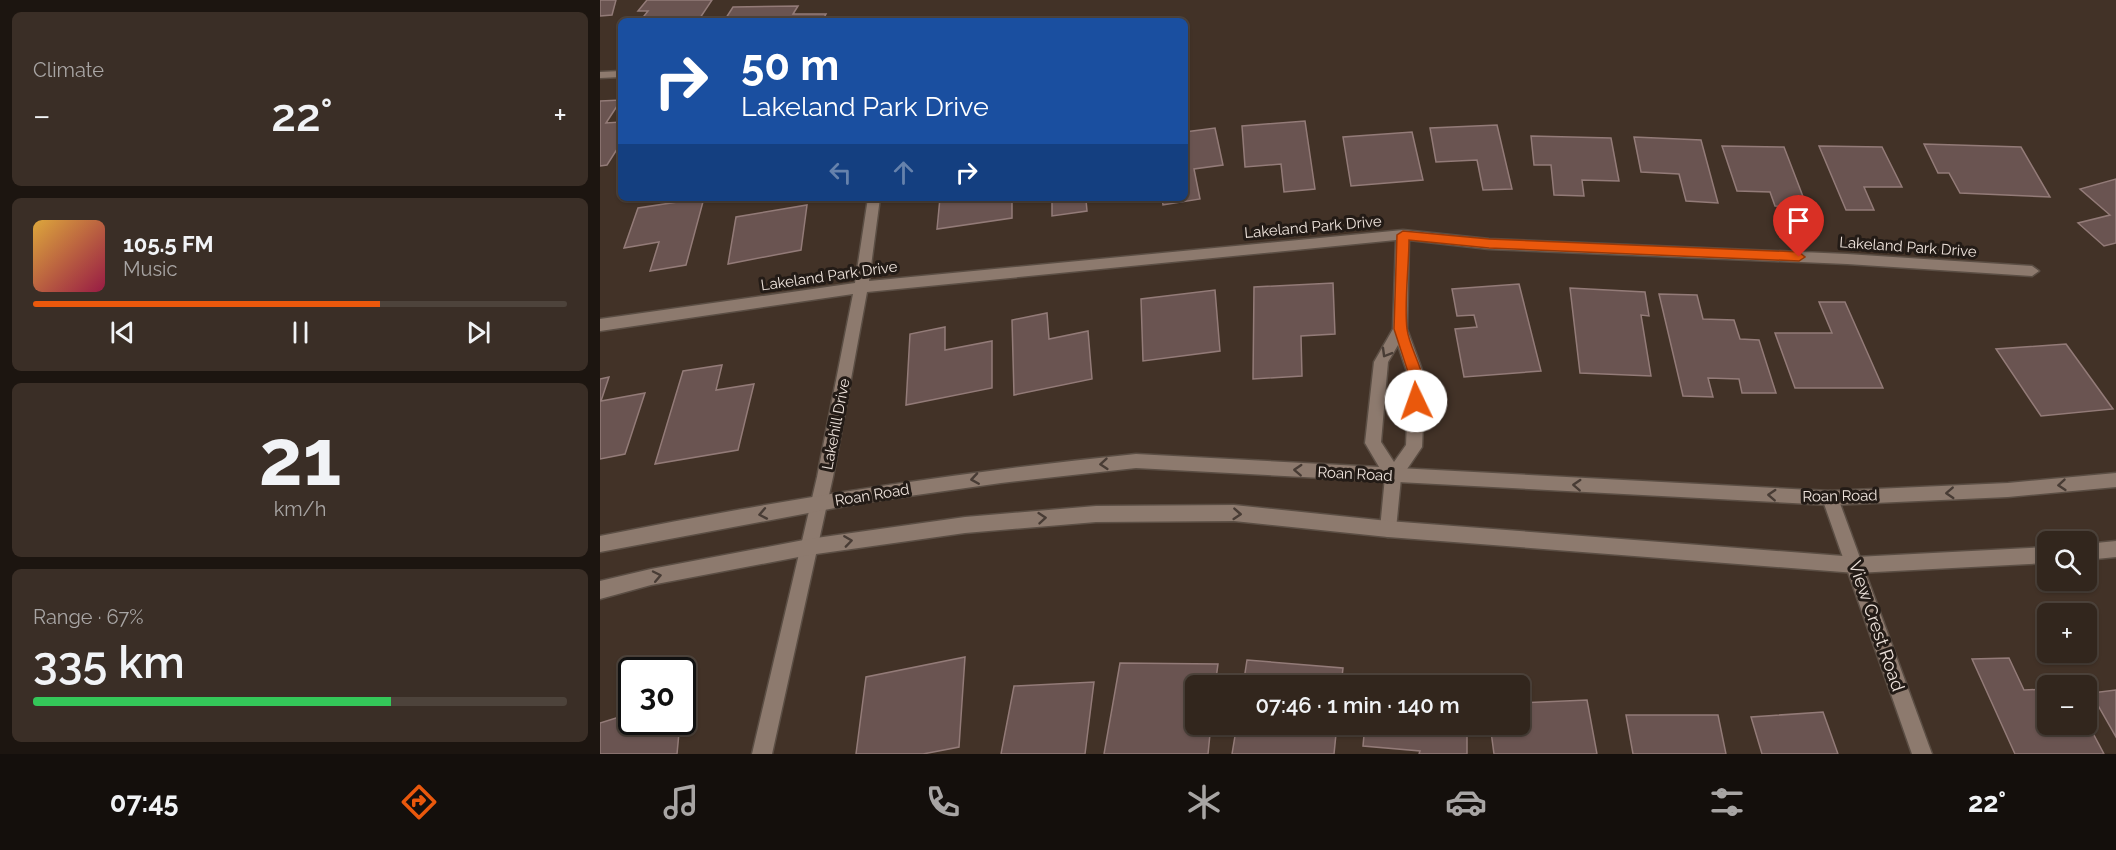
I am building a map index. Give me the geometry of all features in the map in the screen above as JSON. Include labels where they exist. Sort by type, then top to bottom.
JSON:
[{"type":"street","points":[[600,75],[618,74]]},
{"type":"street","name":"Lakehill Drive","points":[[762,754],[821,503],[863,287],[874,201]]},
{"type":"street","points":[[1388,529],[1393,476],[1414,447],[1417,378],[1400,329],[1403,235]]},
{"type":"street","name":"Lakeland Park Drive","points":[[600,326],[863,287],[1403,235],[1489,244],[1847,259],[2032,271]]},
{"type":"street","points":[[1393,476],[1372,443],[1381,362],[1400,329]]},
{"type":"street","name":"Roan Road","points":[[600,544],[821,503],[1033,470],[1136,461],[1830,498],[1994,490],[2116,480]]},
{"type":"street","name":"View Crest Road","points":[[1830,498],[1856,565],[1922,754]]},
{"type":"street","points":[[600,590],[651,577],[809,547],[965,525],[1096,514],[1234,513],[1388,529],[1856,565],[2037,556]]},
{"type":"street","points":[[2097,551],[2116,549]]},
{"type":"building","points":[[600,0],[616,0],[612,15],[600,16]]},
{"type":"building","points":[[647,0],[712,0],[700,18],[642,18],[648,11],[638,11]]},
{"type":"building","points":[[798,6],[793,14],[826,14],[824,18],[726,18],[733,7]]},
{"type":"building","points":[[618,100],[618,105],[606,123],[618,122],[618,148],[607,165],[600,166],[600,101]]},
{"type":"building","points":[[1305,121],[1315,189],[1284,192],[1281,164],[1245,167],[1242,126]]},
{"type":"building","points":[[1497,125],[1512,189],[1483,190],[1477,160],[1436,162],[1430,128]]},
{"type":"building","points":[[1215,128],[1223,165],[1194,169],[1200,199],[1188,201],[1188,132]]},
{"type":"building","points":[[1412,132],[1423,180],[1351,186],[1343,137]]},
{"type":"building","points":[[1531,136],[1611,138],[1619,181],[1582,180],[1584,196],[1554,195],[1551,165],[1534,165]]},
{"type":"building","points":[[1634,137],[1701,140],[1718,203],[1686,201],[1679,174],[1641,172]]},
{"type":"building","points":[[1924,144],[2021,147],[2050,197],[1960,193],[1949,173],[1938,173]]},
{"type":"building","points":[[1722,146],[1784,147],[1807,207],[1775,206],[1770,192],[1737,191]]},
{"type":"building","points":[[1819,146],[1882,147],[1902,187],[1864,187],[1874,210],[1846,210]]},
{"type":"building","points":[[2116,179],[2116,243],[2104,246],[2078,223],[2110,215],[2080,189]]},
{"type":"building","points":[[684,201],[703,201],[686,265],[650,271],[659,242],[624,248],[638,208]]},
{"type":"building","points":[[940,201],[1012,201],[1012,218],[937,229]]},
{"type":"building","points":[[1052,201],[1086,201],[1087,211],[1052,216]]},
{"type":"building","points":[[1162,201],[1188,201],[1163,205]]},
{"type":"building","points":[[807,205],[801,250],[728,264],[736,217]]},
{"type":"building","points":[[1333,283],[1335,334],[1301,336],[1302,376],[1253,379],[1254,287]]},
{"type":"building","points":[[1519,284],[1541,371],[1464,377],[1455,329],[1477,327],[1474,315],[1457,316],[1452,289]]},
{"type":"building","points":[[1570,288],[1645,292],[1649,316],[1641,315],[1651,376],[1580,373]]},
{"type":"building","points":[[1215,290],[1220,351],[1143,361],[1141,299]]},
{"type":"building","points":[[1659,294],[1697,295],[1703,319],[1734,320],[1740,339],[1759,340],[1776,393],[1742,393],[1739,379],[1708,378],[1713,397],[1683,396]]},
{"type":"building","points":[[1819,302],[1845,302],[1883,388],[1795,388],[1775,333],[1832,333]]},
{"type":"building","points":[[1047,313],[1049,339],[1088,331],[1092,379],[1014,395],[1012,320]]},
{"type":"building","points":[[945,327],[945,350],[992,341],[992,388],[906,405],[910,334]]},
{"type":"building","points":[[2066,344],[2113,409],[2041,416],[1996,349]]},
{"type":"building","points":[[722,365],[716,390],[754,384],[738,450],[655,464],[683,371]]},
{"type":"building","points":[[609,377],[601,401],[645,393],[625,454],[600,459],[600,379]]},
{"type":"building","points":[[965,657],[959,747],[923,754],[856,754],[866,677]]},
{"type":"building","points":[[2009,658],[2024,690],[2037,689],[2037,735],[2094,735],[2104,754],[2015,754],[1972,659]]},
{"type":"building","points":[[1247,660],[1343,668],[1342,675],[1245,675]]},
{"type":"building","points":[[1120,663],[1218,664],[1216,675],[1185,675],[1185,735],[1210,735],[1208,754],[1104,754]]},
{"type":"building","points":[[1094,682],[1085,754],[1001,754],[1014,686]]},
{"type":"building","points":[[2116,690],[2116,737],[2097,704],[2097,692]]},
{"type":"building","points":[[1587,700],[1597,754],[1494,754],[1491,735],[1530,735],[1530,703]]},
{"type":"building","points":[[1823,712],[1838,754],[1762,754],[1751,717]]},
{"type":"building","points":[[1626,715],[1718,715],[1726,754],[1633,754]]},
{"type":"building","points":[[618,717],[618,735],[679,735],[677,754],[600,754],[600,723]]},
{"type":"building","points":[[1235,735],[1336,735],[1334,754],[1232,754]]},
{"type":"building","points":[[1364,735],[1467,735],[1467,754],[1419,754],[1420,751],[1363,746]]},
{"type":"route","points":[[1416,401],[1417,378],[1400,329],[1403,235],[1489,244],[1799,257]]}]
